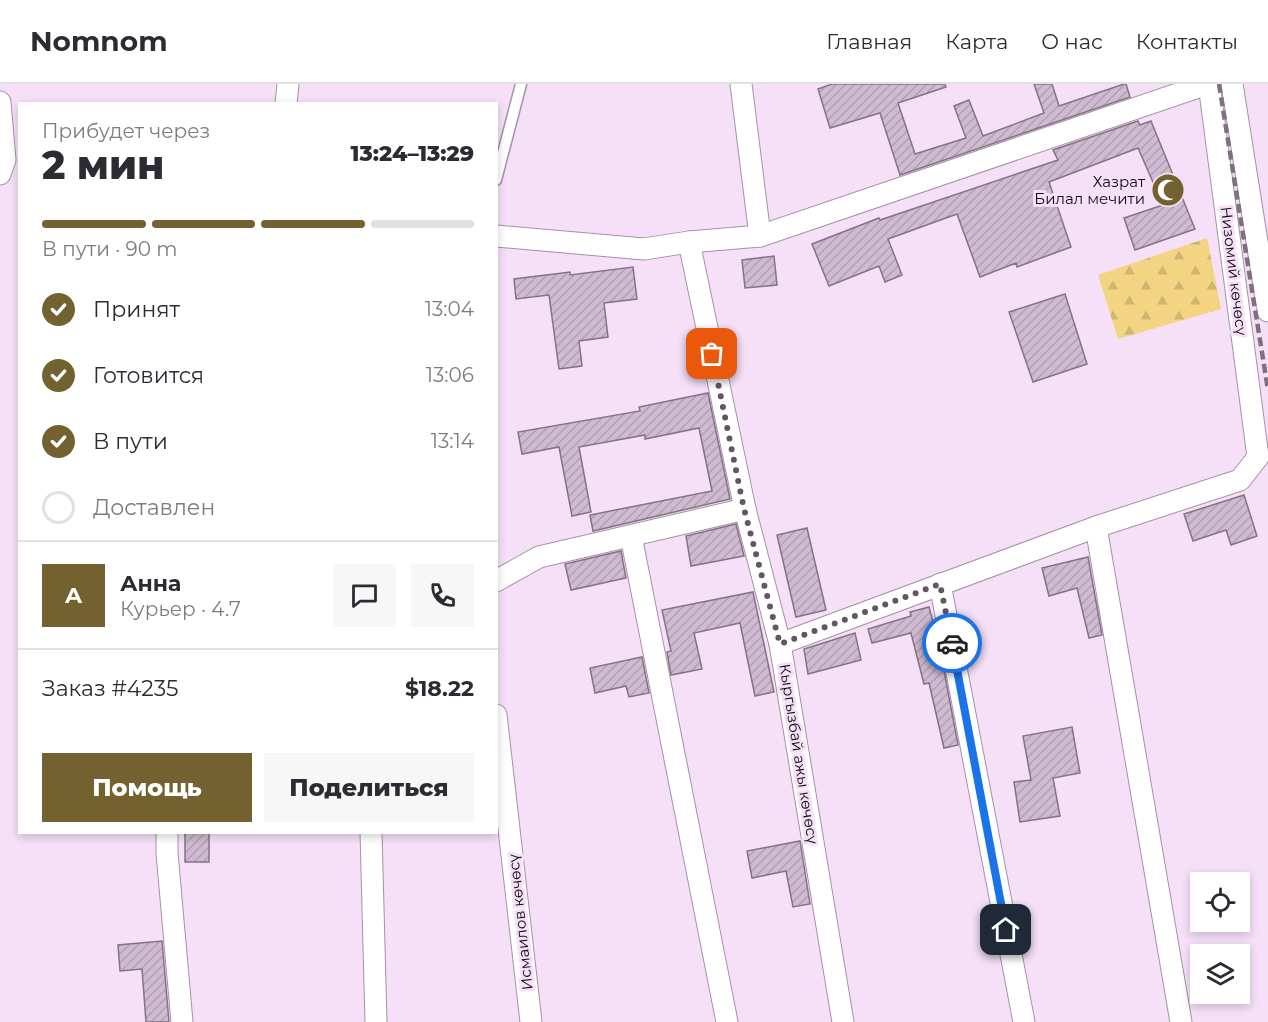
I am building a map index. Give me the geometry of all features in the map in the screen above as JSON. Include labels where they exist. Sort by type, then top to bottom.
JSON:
[{"type":"street","points":[[286,102],[288,84]]},
{"type":"street","points":[[741,84],[760,236]]},
{"type":"street","points":[[498,236],[644,249],[689,242],[760,236],[1208,84]]},
{"type":"street","name":"Низомий көчөсү","points":[[1096,527],[1240,480],[1258,458],[1208,84]]},
{"type":"street","points":[[1232,84],[1268,311]]},
{"type":"street","points":[[0,102],[8,165]]},
{"type":"street","name":"Кыргызбай ажы көчөсү","points":[[689,242],[744,509],[780,644],[843,1022]]},
{"type":"street","points":[[498,580],[539,557],[744,509]]},
{"type":"street","points":[[780,644],[1096,527],[1181,1022]]},
{"type":"street","points":[[631,536],[727,1022]]},
{"type":"street","points":[[940,584],[1024,1022]]},
{"type":"street","name":"Исмаилов көчөсү","points":[[498,733],[531,1022]]},
{"type":"street","points":[[167,834],[182,1022]]},
{"type":"street","points":[[372,834],[376,1022]]},
{"type":"lane","points":[[498,172],[521,84]]},
{"type":"green space","points":[[1207,238],[1221,309],[1118,339],[1098,275]]},
{"type":"building","points":[[832,84],[945,84],[946,87],[898,103],[915,154],[966,138],[954,106],[969,100],[983,136],[1044,113],[1034,84],[1052,84],[1059,106],[1124,84],[1126,84],[1130,97],[900,175],[880,113],[830,128],[818,89]]},
{"type":"building","points":[[1138,121],[1140,125],[1151,121],[1195,229],[1135,250],[1124,218],[1163,205],[1138,148],[1049,182],[1071,247],[1017,267],[1016,263],[980,277],[957,214],[888,239],[902,275],[885,282],[879,266],[829,286],[812,244],[879,218],[880,220],[1058,160],[1053,150]]},
{"type":"building","points":[[774,256],[777,285],[745,288],[742,260]]},
{"type":"building","points":[[633,267],[637,299],[604,303],[608,337],[579,341],[582,366],[559,369],[549,295],[516,299],[514,279]]},
{"type":"building","points":[[1065,294],[1087,364],[1033,382],[1009,312]]},
{"type":"building","points":[[708,393],[730,499],[593,531],[590,515],[712,491],[699,428],[645,439],[645,435],[579,447],[591,512],[572,516],[559,447],[522,454],[518,432],[640,411],[639,407]]},
{"type":"building","points":[[1244,495],[1257,536],[1231,545],[1226,530],[1193,541],[1184,514]]},
{"type":"building","points":[[736,524],[744,556],[691,566],[686,536]]},
{"type":"building","points":[[807,528],[826,610],[796,617],[777,535]]},
{"type":"building","points":[[621,551],[626,578],[571,590],[565,564]]},
{"type":"building","points":[[1088,557],[1102,635],[1089,638],[1077,588],[1049,596],[1042,568]]},
{"type":"building","points":[[753,592],[774,692],[755,696],[740,623],[694,633],[702,669],[671,675],[667,652],[671,651],[662,610]]},
{"type":"building","points":[[929,607],[939,644],[958,745],[944,748],[929,683],[924,684],[911,633],[872,643],[868,629],[911,616],[910,612]]},
{"type":"building","points":[[855,633],[861,660],[808,674],[804,649]]},
{"type":"building","points":[[642,657],[649,693],[629,697],[626,686],[595,693],[590,668]]},
{"type":"building","points":[[1072,727],[1080,773],[1053,778],[1060,816],[1020,822],[1014,782],[1031,780],[1023,736]]},
{"type":"building","points":[[185,834],[209,834],[209,862],[185,862]]},
{"type":"building","points":[[800,841],[810,904],[793,907],[786,871],[752,878],[747,851]]},
{"type":"building","points":[[162,941],[169,1022],[146,1022],[142,969],[120,971],[118,945]]},
{"type":"railway","points":[[1219,84],[1268,390]]},
{"type":"way so far","points":[[712,354],[744,509],[780,644],[940,584],[952,643]]},
{"type":"place","name":"Хазрат Билал мечити","points":[[1168,190]]},
{"type":"route","points":[[952,643],[1006,930]]}]
